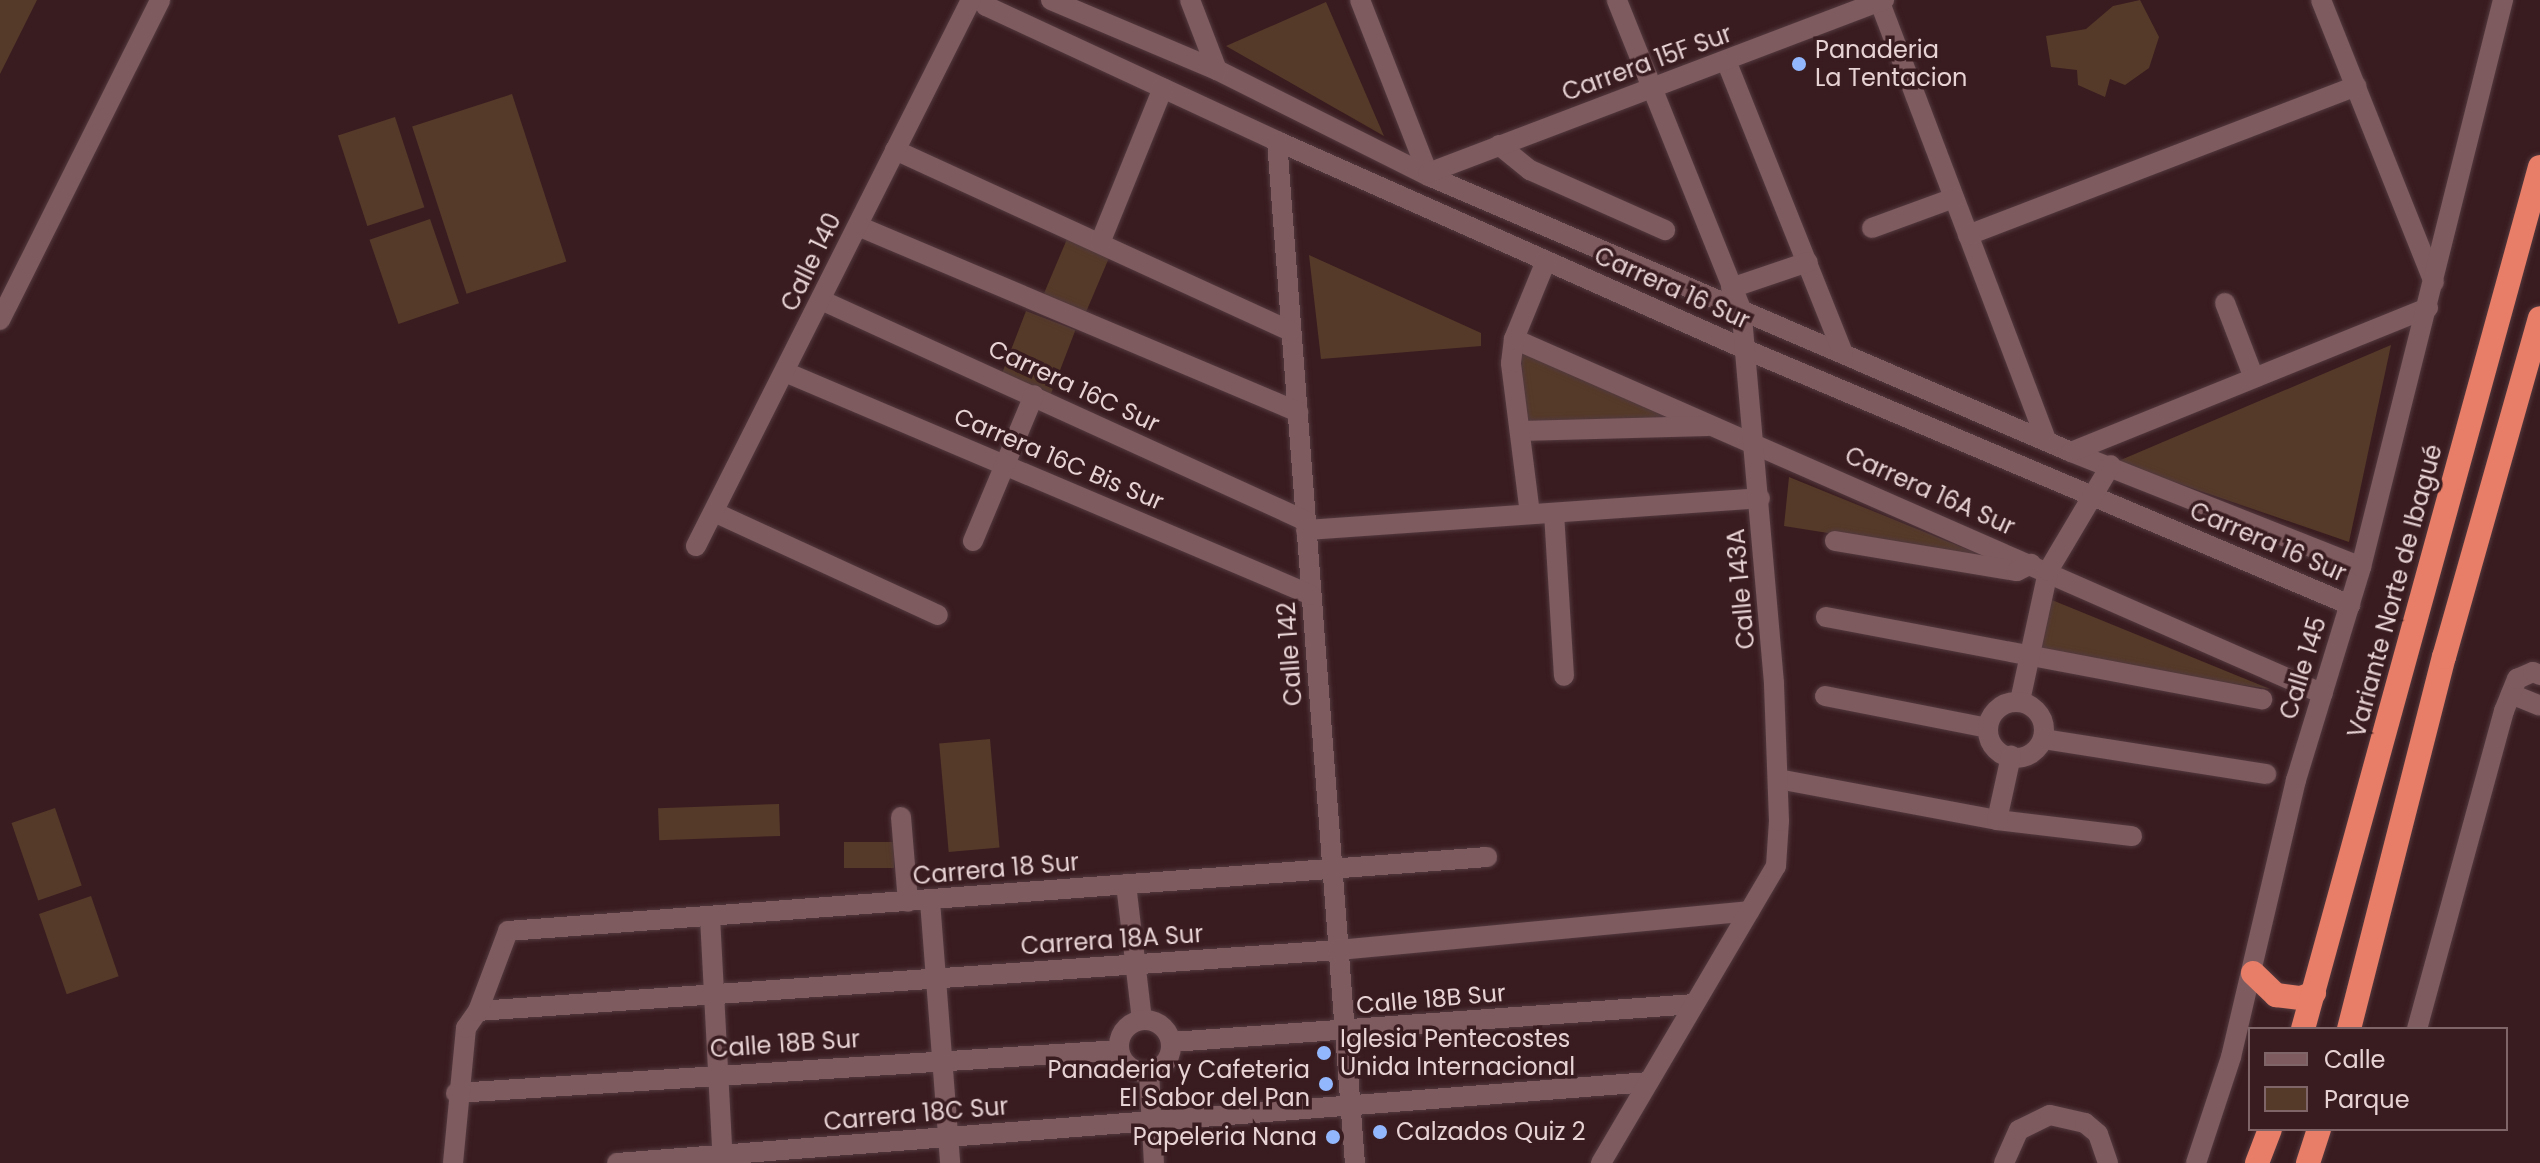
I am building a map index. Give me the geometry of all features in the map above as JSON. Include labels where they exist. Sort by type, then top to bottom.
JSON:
[{"type":"highway","name":"Variante Norte de Ibagué","points":[[2304,1027],[2540,167]]},
{"type":"highway","points":[[2350,1027],[2444,657],[2540,318]]},
{"type":"highway","points":[[2253,973],[2276,995],[2301,998],[2314,993]]},
{"type":"highway","points":[[2257,1163],[2269,1131]]},
{"type":"highway","points":[[2308,1163],[2318,1131]]},
{"type":"street","points":[[0,320],[160,0]]},
{"type":"street","name":"Calle 140","points":[[696,546],[716,513],[971,0]]},
{"type":"street","name":"Carrera 16 Sur","points":[[985,0],[986,6],[1546,261],[1747,350],[2350,605]]},
{"type":"street","name":"Carrera 16 Sur","points":[[1051,0],[1217,70],[1428,174],[2071,452],[2111,465],[2361,567]]},
{"type":"street","points":[[1190,0],[1217,70]]},
{"type":"street","points":[[1360,0],[1428,174]]},
{"type":"street","name":"Calle 143A","points":[[1617,0],[1741,309],[1747,350],[1760,498],[1779,821],[1776,866],[1749,911]]},
{"type":"street","points":[[2321,0],[2434,282]]},
{"type":"street","name":"Calle 145","points":[[2196,1163],[2253,973],[2296,780],[2361,567],[2428,308],[2456,176],[2503,0]]},
{"type":"street","points":[[1881,1],[2046,440]]},
{"type":"street","name":"Carrera 15F Sur","points":[[1428,174],[1499,145],[1727,63],[1881,1]]},
{"type":"street","points":[[1727,63],[1843,353]]},
{"type":"street","points":[[1968,235],[2356,86]]},
{"type":"street","points":[[1100,243],[1163,88]]},
{"type":"street","name":"Calle 142","points":[[1277,141],[1355,1163]]},
{"type":"street","points":[[1499,145],[1530,170],[1665,230]]},
{"type":"street","points":[[895,150],[1291,331]]},
{"type":"street","points":[[1872,228],[1954,198]]},
{"type":"street","points":[[858,226],[1298,412]]},
{"type":"street","points":[[1530,514],[1520,431],[1514,339],[1546,261]]},
{"type":"street","points":[[1731,288],[1808,262]]},
{"type":"street","name":"Carrera 16C Sur","points":[[821,300],[1034,395],[1306,525],[1554,513],[1760,498]]},
{"type":"street","points":[[2225,303],[2254,378]]},
{"type":"street","points":[[2071,452],[2428,308]]},
{"type":"street","name":"Carrera 16A Sur","points":[[1514,339],[1753,441],[2323,694]]},
{"type":"street","name":"Carrera 16C Bis Sur","points":[[785,372],[1311,595]]},
{"type":"street","points":[[973,541],[1034,395]]},
{"type":"street","points":[[1520,431],[1717,426]]},
{"type":"street","points":[[2020,701],[2040,568],[2111,465]]},
{"type":"street","points":[[716,513],[938,615]]},
{"type":"street","points":[[1554,513],[1564,676]]},
{"type":"street","points":[[1835,541],[2017,571],[2040,568]]},
{"type":"street","points":[[1826,617],[2262,699]]},
{"type":"street","points":[[2418,1027],[2511,694],[2525,674],[2540,675]]},
{"type":"street","points":[[2511,694],[2540,706]]},
{"type":"street","points":[[1825,696],[1988,728]]},
{"type":"street","points":[[2020,701],[2037,710],[2044,724],[2043,739],[2034,752],[2011,756],[1991,743],[1988,728],[1994,713],[2020,701]]},
{"type":"street","points":[[2043,739],[2266,774]]},
{"type":"street","points":[[1997,820],[2011,756]]},
{"type":"street","points":[[1778,779],[1997,820],[2132,836]]},
{"type":"street","points":[[901,817],[908,902]]},
{"type":"street","name":"Carrera 18 Sur","points":[[478,1011],[508,931],[930,901],[1332,866],[1487,857]]},
{"type":"street","points":[[1126,884],[1142,1020]]},
{"type":"street","points":[[930,901],[950,1163]]},
{"type":"street","points":[[1601,1163],[1749,911]]},
{"type":"street","name":"Carrera 18A Sur","points":[[478,1011],[1338,950],[1749,911]]},
{"type":"street","points":[[710,917],[723,1159]]},
{"type":"street","name":"Calle 18B Sur","points":[[1172,1042],[1345,1032],[1694,1004]]},
{"type":"street","points":[[453,1163],[456,1093],[466,1028],[478,1011]]},
{"type":"street","points":[[1142,1020],[1162,1025],[1172,1042],[1167,1062],[1149,1072],[1129,1067],[1119,1050],[1124,1030],[1142,1020]]},
{"type":"street","name":"Calle 18B Sur","points":[[456,1093],[942,1059],[1119,1050]]},
{"type":"street","points":[[1149,1072],[1154,1163]]},
{"type":"street","name":"Carrera 18C Sur","points":[[617,1163],[723,1159],[1648,1082]]},
{"type":"street","points":[[2004,1163],[2019,1130],[2050,1115],[2085,1123],[2098,1134],[2108,1163]]},
{"type":"green space","points":[[0,0],[37,0],[0,74]]},
{"type":"green space","points":[[2140,0],[2159,37],[2149,68],[2125,85],[2110,79],[2105,97],[2078,85],[2077,70],[2051,67],[2046,36],[2086,29],[2113,6]]},
{"type":"green space","points":[[1326,2],[1384,136],[1226,46]]},
{"type":"green space","points":[[512,94],[566,261],[467,294],[412,126]]},
{"type":"green space","points":[[395,117],[424,207],[367,226],[338,136]]},
{"type":"green space","points":[[430,219],[459,303],[398,324],[369,240]]},
{"type":"green space","points":[[1070,232],[1112,250],[1085,314],[1043,296]]},
{"type":"green space","points":[[1309,255],[1481,333],[1481,346],[1321,359]]},
{"type":"green space","points":[[1026,311],[1075,330],[1050,395],[1001,376]]},
{"type":"green space","points":[[2391,345],[2349,542],[2116,462]]},
{"type":"green space","points":[[1521,351],[1685,422],[1526,425]]},
{"type":"green space","points":[[1789,477],[1991,559],[1784,526]]},
{"type":"green space","points":[[2047,598],[2270,689],[2030,655]]},
{"type":"green space","points":[[990,739],[999,848],[949,852],[939,743]]},
{"type":"green space","points":[[779,804],[780,836],[659,840],[658,808]]},
{"type":"green space","points":[[55,808],[82,886],[38,901],[12,823]]},
{"type":"green space","points":[[844,842],[894,842],[894,868],[844,868]]},
{"type":"green space","points":[[91,896],[119,976],[67,994],[39,914]]},
{"type":"place","name":"Panaderia La Tentacion","points":[[1799,64]]},
{"type":"place","name":"Iglesia Pentecostes Unida Internacional","points":[[1324,1053]]},
{"type":"place","name":"Panaderia y Cafeteria El Sabor del Pan","points":[[1326,1084]]},
{"type":"place","name":"Calzados Quiz 2","points":[[1380,1132]]},
{"type":"place","name":"Papeleria Nana","points":[[1333,1137]]}]
